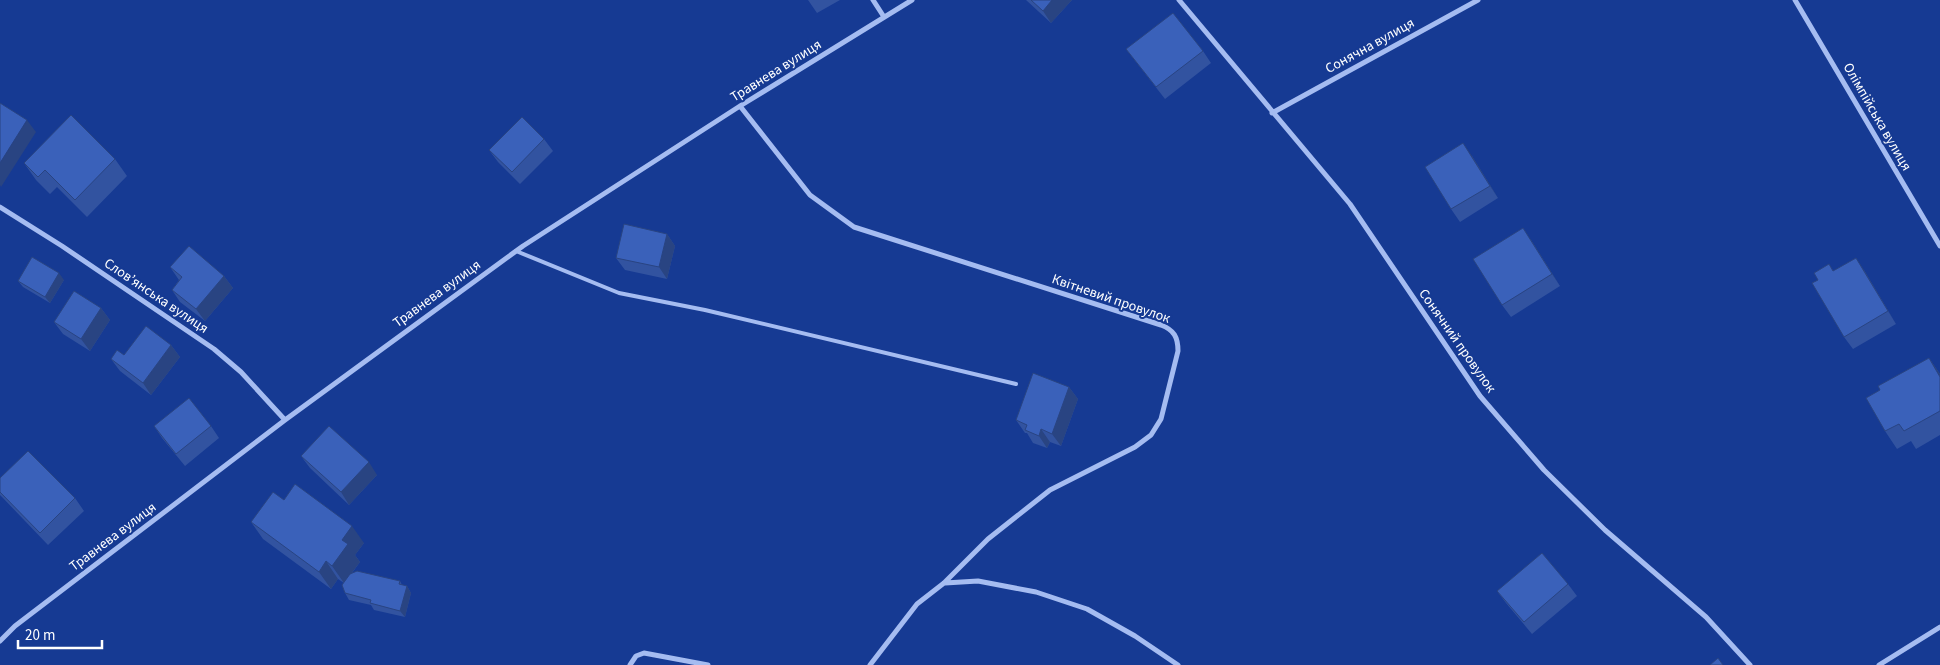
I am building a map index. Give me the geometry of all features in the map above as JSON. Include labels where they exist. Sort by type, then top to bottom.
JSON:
[{"type":"street","points":[[873,0],[884,17]]},
{"type":"street","name":"Травнева вулиця","points":[[0,641],[15,626],[285,420],[516,251],[740,106],[912,0]]},
{"type":"street","name":"Сонячний провулок","points":[[1179,0],[1350,204],[1480,396],[1544,470],[1605,530],[1706,617],[1750,665]]},
{"type":"street","name":"Сонячна вулиця","points":[[1272,113],[1478,0]]},
{"type":"street","name":"Олімпійська вулиця","points":[[1795,0],[1940,246]]},
{"type":"street","name":"Квітневий провулок","points":[[740,106],[810,195],[854,227],[1161,325],[1169,328],[1175,334],[1178,342],[1178,351],[1161,419],[1151,435],[1135,447],[1050,490],[988,539],[944,583],[917,604],[870,665]]},
{"type":"street","name":"Слов’янська вулиця","points":[[0,207],[62,246],[214,349],[241,372],[285,420]]},
{"type":"street","points":[[944,583],[978,581],[1036,592],[1087,609],[1135,636],[1178,665]]},
{"type":"street","points":[[1879,665],[1940,627]]},
{"type":"street","points":[[630,665],[636,656],[644,653],[708,665]]},
{"type":"lane","points":[[516,251],[619,293],[705,310],[1016,384]]},
{"type":"building","points":[[1031,0],[1052,0],[1043,11]]},
{"type":"building","points":[[1173,13],[1203,51],[1156,87],[1126,49]]},
{"type":"building","points":[[0,103],[27,120],[0,163]]},
{"type":"building","points":[[71,115],[115,159],[75,200],[45,170],[38,177],[24,163]]},
{"type":"building","points":[[522,117],[544,139],[512,172],[489,150]]},
{"type":"building","points":[[1463,143],[1490,186],[1451,209],[1425,167]]},
{"type":"building","points":[[624,224],[667,234],[659,267],[616,258]]},
{"type":"building","points":[[1523,228],[1552,274],[1502,305],[1473,259]]},
{"type":"building","points":[[189,246],[224,276],[196,309],[172,290],[182,277],[170,267]]},
{"type":"building","points":[[32,257],[59,273],[45,297],[18,281]]},
{"type":"building","points":[[1856,258],[1888,311],[1844,337],[1812,283],[1818,280],[1814,273],[1829,264],[1833,271]]},
{"type":"building","points":[[74,291],[101,308],[81,339],[54,322]]},
{"type":"building","points":[[146,326],[171,345],[143,383],[111,359],[117,350],[124,355]]},
{"type":"building","points":[[1929,358],[1940,377],[1940,411],[1904,431],[1899,424],[1885,431],[1866,398],[1880,390],[1878,386]]},
{"type":"building","points":[[1033,373],[1069,387],[1052,434],[1041,429],[1039,436],[1025,430],[1027,425],[1016,420]]},
{"type":"building","points":[[189,398],[211,426],[176,454],[154,426]]},
{"type":"building","points":[[329,426],[369,462],[341,492],[301,456]]},
{"type":"building","points":[[28,451],[75,498],[40,533],[0,492],[0,478]]},
{"type":"building","points":[[295,484],[352,526],[342,540],[348,544],[332,566],[326,561],[319,572],[251,522],[273,492],[284,500]]},
{"type":"building","points":[[1542,553],[1568,584],[1524,622],[1497,591]]},
{"type":"building","points":[[357,571],[400,581],[399,584],[407,586],[400,611],[370,603],[371,600],[345,593],[342,585],[350,574]]},
{"type":"building","points":[[1718,658],[1723,665],[1710,665]]}]
